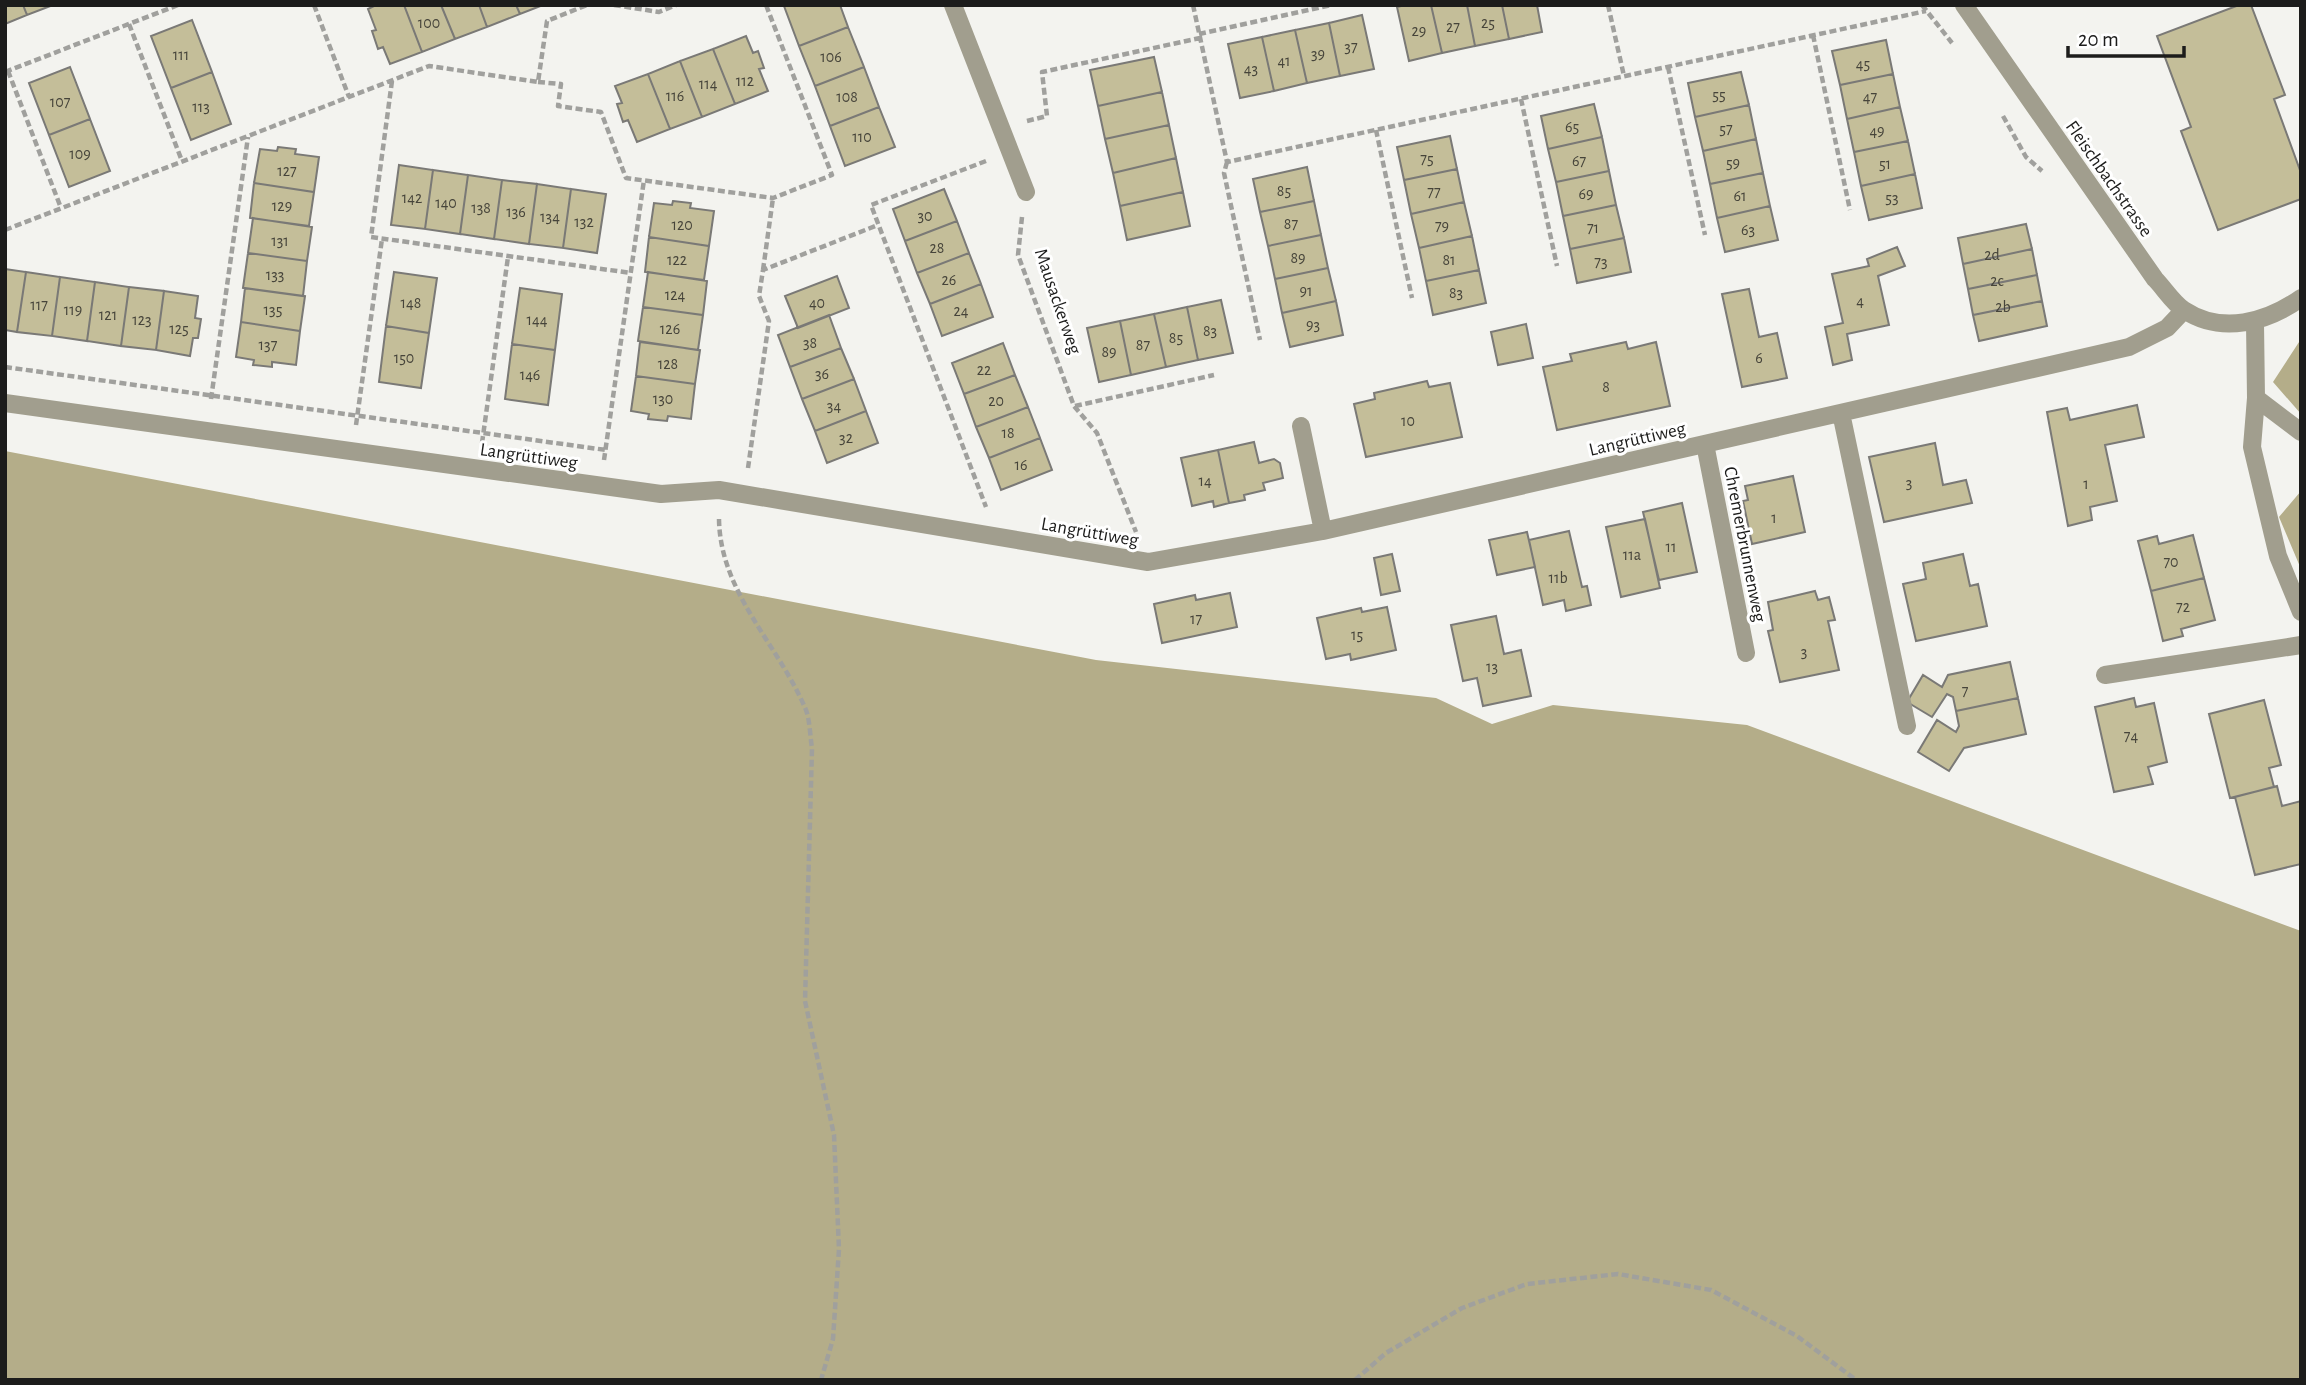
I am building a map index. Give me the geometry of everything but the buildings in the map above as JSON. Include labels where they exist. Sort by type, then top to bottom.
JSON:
[{"type":"street","points":[[953,5],[1026,192]]},
{"type":"street","name":"Fleischbachstrasse","points":[[1964,5],[2155,279],[2184,310],[2218,323],[2255,323]]},
{"type":"street","points":[[2301,298],[2255,323],[2256,398],[2252,447],[2278,556],[2301,612]]},
{"type":"street","name":"Langrüttiweg","points":[[5,402],[661,494],[719,490],[1148,562],[1324,531],[2129,347],[2167,328],[2184,310]]},
{"type":"street","points":[[2256,398],[2301,432]]},
{"type":"street","points":[[1841,413],[1907,726]]},
{"type":"street","points":[[1301,426],[1324,531]]},
{"type":"street","name":"Chremerbrunnenweg","points":[[1705,444],[1746,653]]},
{"type":"street","points":[[2105,675],[2301,645]]},
{"type":"path","points":[[61,208],[7,71],[178,5]]},
{"type":"path","points":[[314,5],[349,97]]},
{"type":"path","points":[[538,82],[547,21],[587,5]]},
{"type":"path","points":[[614,5],[659,12],[676,5]]},
{"type":"path","points":[[5,230],[429,66],[561,84],[558,106],[601,112],[626,177],[773,198],[832,175],[766,5]]},
{"type":"path","points":[[1192,5],[1227,162],[1224,173],[1260,340]]},
{"type":"path","points":[[1000,127],[1047,116],[1042,72],[1331,5]]},
{"type":"path","points":[[1608,5],[1624,76]]},
{"type":"path","points":[[1227,162],[1926,11]]},
{"type":"path","points":[[129,24],[182,161]]},
{"type":"path","points":[[1813,35],[1850,210]]},
{"type":"path","points":[[1668,67],[1705,235]]},
{"type":"path","points":[[393,80],[371,237],[631,273]]},
{"type":"path","points":[[1521,99],[1558,266]]},
{"type":"path","points":[[1376,130],[1412,298]]},
{"type":"path","points":[[207,431],[248,136]]},
{"type":"path","points":[[998,537],[871,205],[1010,152]]},
{"type":"path","points":[[601,486],[643,180]]},
{"type":"path","name":"Mausackerweg","points":[[1026,192],[1018,255],[1074,406],[1097,433],[1148,562]]},
{"type":"path","points":[[745,494],[769,321],[759,296],[773,198]]},
{"type":"path","points":[[763,270],[878,225]]},
{"type":"path","points":[[353,452],[382,239]]},
{"type":"path","points":[[479,469],[508,257]]},
{"type":"path","points":[[5,367],[606,450]]},
{"type":"path","points":[[1074,406],[1214,375]]},
{"type":"path","points":[[719,490],[720,541],[736,589],[807,712],[812,748],[805,1001],[834,1135],[839,1249],[833,1339],[821,1380]]},
{"type":"path","points":[[1355,1380],[1386,1353],[1462,1308],[1527,1284],[1618,1274],[1711,1290],[1797,1336],[1856,1380]]},
{"type":"shaded area","points":[[2301,339],[2301,414],[2273,382]]},
{"type":"shaded area","points":[[5,451],[1096,660],[1436,698],[1492,724],[1553,705],[1747,725],[2301,931],[2301,1380],[5,1380]]},
{"type":"shaded area","points":[[2301,491],[2301,569],[2279,517]]}]
